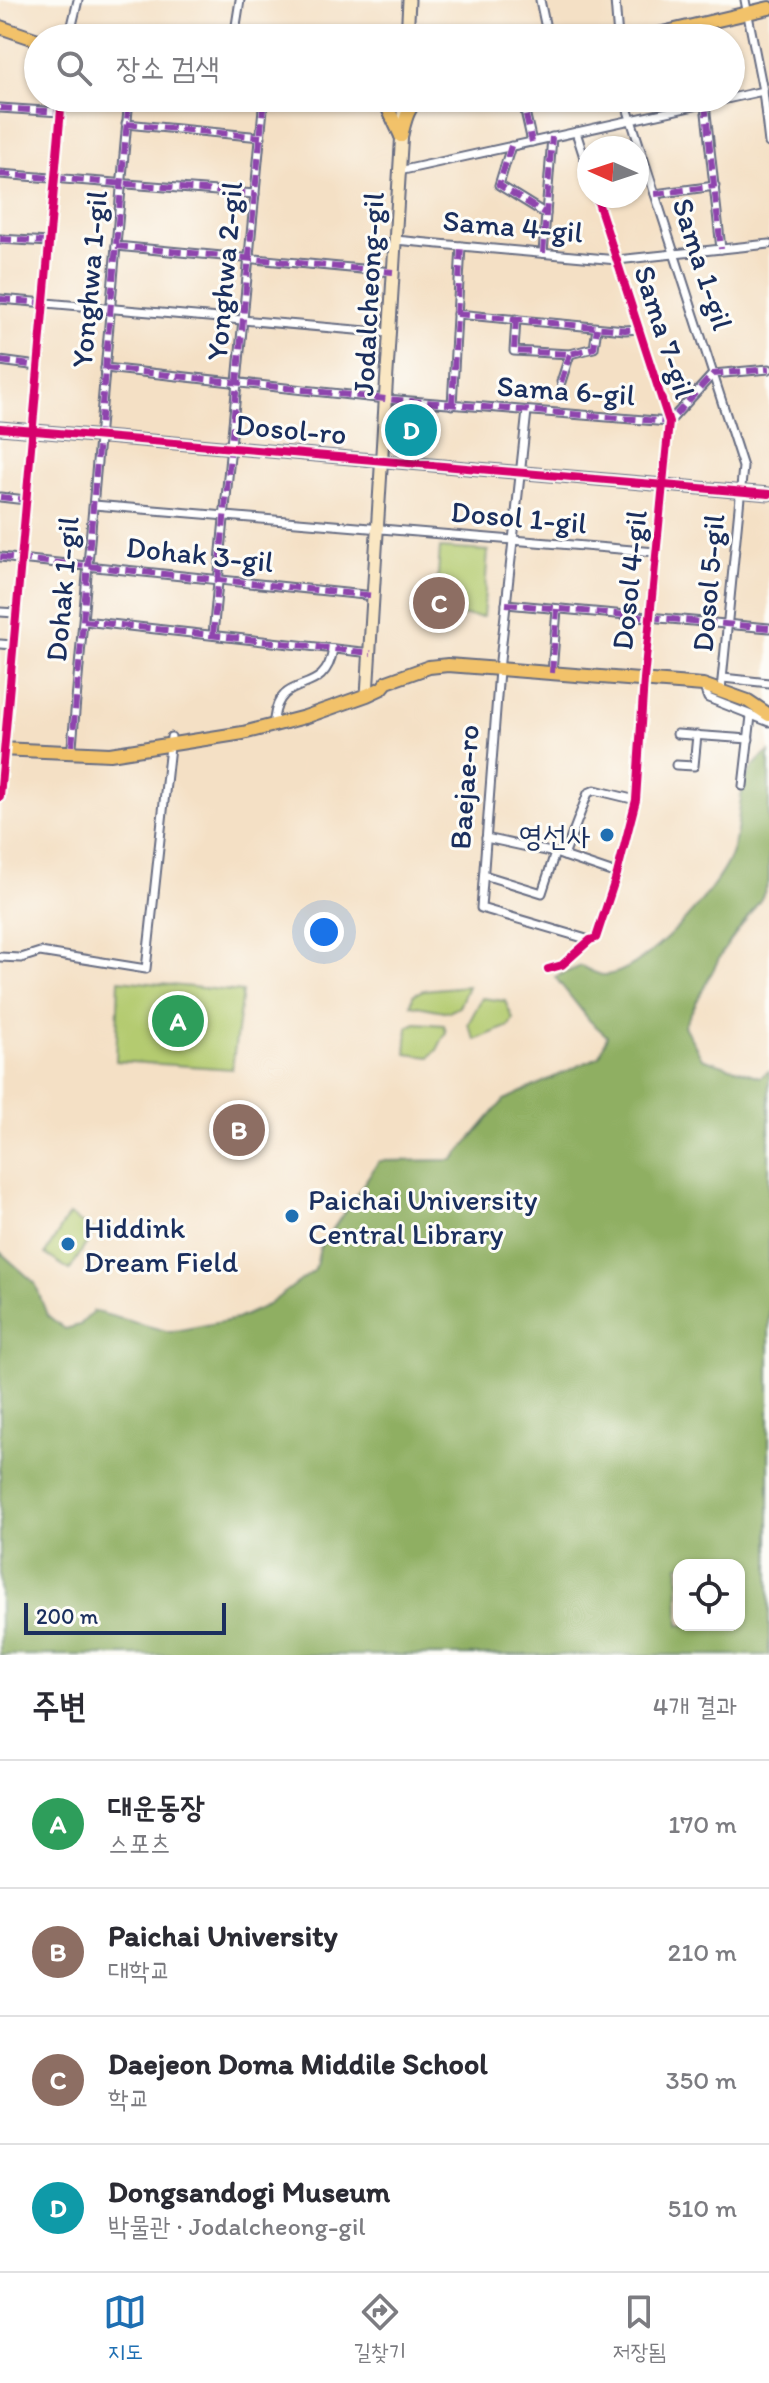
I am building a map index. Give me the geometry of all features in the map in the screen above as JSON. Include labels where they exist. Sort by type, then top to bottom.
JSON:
[{"type":"main road","points":[[704,24],[769,8]]},
{"type":"main road","points":[[0,27],[24,35]]},
{"type":"main road","points":[[390,112],[401,136]]},
{"type":"main road","points":[[401,136],[408,112]]},
{"type":"main road","points":[[242,729],[382,688],[387,682],[429,667],[448,665],[722,684],[769,715]]},
{"type":"main road","points":[[2,745],[110,750],[242,729],[273,728],[368,690]]},
{"type":"main road","points":[[2,745],[110,750]]},
{"type":"street","points":[[72,24],[78,0]]},
{"type":"street","points":[[236,24],[240,0]]},
{"type":"street","points":[[408,24],[409,0]]},
{"type":"street","points":[[540,0],[545,24]]},
{"type":"street","points":[[615,0],[617,24]]},
{"type":"street","points":[[745,0],[763,91],[769,143]]},
{"type":"street","points":[[745,95],[763,91]]},
{"type":"street","points":[[0,108],[24,110]]},
{"type":"street","points":[[0,797],[4,700],[11,671],[60,112]]},
{"type":"street","name":"Yonghwa 1-gil","points":[[100,437],[127,112]]},
{"type":"street","name":"Yonghwa 2-gil","points":[[213,635],[263,112]]},
{"type":"street","name":"Jodalcheong-gil","points":[[368,690],[403,112]]},
{"type":"street","points":[[525,112],[532,142]]},
{"type":"street","name":"Sama 1-gil","points":[[628,112],[743,467],[741,492]]},
{"type":"street","points":[[399,171],[668,112]]},
{"type":"street","points":[[706,112],[721,249]]},
{"type":"street","points":[[126,124],[261,137]]},
{"type":"street","points":[[576,132],[577,136]]},
{"type":"street","points":[[543,253],[552,137]]},
{"type":"street","points":[[511,146],[499,185],[546,214]]},
{"type":"street","points":[[0,174],[255,194]]},
{"type":"street","points":[[655,194],[715,186]]},
{"type":"street","name":"Sama 7-gil","points":[[600,208],[669,422],[663,485]]},
{"type":"street","points":[[0,239],[49,242]]},
{"type":"street","name":"Sama 4-gil","points":[[395,240],[617,260],[769,244]]},
{"type":"street","points":[[116,246],[393,272]]},
{"type":"street","points":[[452,405],[461,246]]},
{"type":"street","points":[[0,299],[390,333]]},
{"type":"street","points":[[457,314],[597,328],[639,329]]},
{"type":"street","points":[[516,319],[514,351],[570,354],[594,348],[597,328]]},
{"type":"street","points":[[561,382],[570,354]]},
{"type":"street","points":[[0,361],[38,366]]},
{"type":"street","name":"Sama 6-gil","points":[[105,368],[386,399],[669,422],[713,374]]},
{"type":"street","points":[[713,374],[769,369]]},
{"type":"street","name":"Baejae-ro","points":[[527,411],[499,670],[481,908],[590,940]]},
{"type":"street","name":"Dosol-ro","points":[[0,428],[769,494]]},
{"type":"street","name":"Dohak 1-gil","points":[[72,746],[100,437]]},
{"type":"street","name":"Dosol 4-gil","points":[[590,940],[596,938],[636,800],[663,485]]},
{"type":"street","name":"Dosol 5-gil","points":[[741,492],[722,684],[769,683]]},
{"type":"street","points":[[0,497],[26,500]]},
{"type":"street","name":"Dosol 1-gil","points":[[94,505],[656,552]]},
{"type":"street","name":"Dohak 3-gil","points":[[0,557],[374,596]]},
{"type":"street","points":[[506,604],[769,628]]},
{"type":"street","points":[[552,673],[557,609]]},
{"type":"street","points":[[0,612],[16,613]]},
{"type":"street","points":[[84,621],[371,653]]},
{"type":"street","points":[[0,644],[13,645]]},
{"type":"street","points":[[274,719],[276,702],[282,695],[328,670],[333,649]]},
{"type":"street","points":[[0,670],[11,671]]},
{"type":"street","points":[[703,685],[708,698],[769,722]]},
{"type":"street","points":[[743,786],[751,716]]},
{"type":"street","points":[[677,734],[749,739]]},
{"type":"street","points":[[676,765],[694,766],[697,735]]},
{"type":"street","points":[[0,957],[21,958],[40,952],[146,969],[171,741]]},
{"type":"street","points":[[564,856],[588,793],[595,790],[636,800]]},
{"type":"street","points":[[486,838],[555,853],[617,874]]},
{"type":"street","points":[[484,875],[542,893],[555,853]]},
{"type":"street","points":[[548,969],[562,965],[590,940]]},
{"type":"green space","points":[[440,548],[488,551],[483,617],[435,614]]},
{"type":"green space","points":[[769,752],[769,882],[761,899],[723,951],[684,1026],[702,1058],[760,1077],[769,1071],[769,1655],[0,1655],[0,1252],[35,1283],[47,1315],[65,1329],[80,1325],[93,1311],[170,1332],[237,1319],[268,1305],[315,1270],[320,1248],[379,1161],[453,1160],[504,1100],[600,1056],[607,1036],[590,1021],[555,977],[581,966],[601,975],[620,971],[638,961],[676,929],[710,890],[730,857],[738,828],[740,800],[748,775]]},
{"type":"green space","points":[[119,980],[242,992],[232,1069],[116,1061]]},
{"type":"green space","points":[[468,986],[459,1007],[449,1012],[411,1005],[413,995],[423,990]]},
{"type":"green space","points":[[482,998],[505,1001],[513,1019],[509,1026],[475,1040],[468,1024]]},
{"type":"green space","points":[[416,1023],[444,1025],[446,1032],[430,1057],[406,1054],[408,1027]]},
{"type":"green space","name":"Hiddink Dream Field","points":[[69,1215],[94,1231],[70,1270],[45,1254]]},
{"type":"marked path","points":[[0,108],[24,110]]},
{"type":"marked path","points":[[72,746],[128,112]]},
{"type":"marked path","points":[[213,635],[263,112]]},
{"type":"marked path","points":[[525,112],[532,142]]},
{"type":"marked path","points":[[706,112],[721,249]]},
{"type":"marked path","points":[[126,124],[261,137]]},
{"type":"marked path","points":[[543,253],[552,137]]},
{"type":"marked path","points":[[511,146],[499,185],[546,214]]},
{"type":"marked path","points":[[0,174],[255,194]]},
{"type":"marked path","points":[[655,194],[715,186]]},
{"type":"marked path","points":[[0,239],[49,242]]},
{"type":"marked path","points":[[116,246],[393,272]]},
{"type":"marked path","points":[[452,405],[461,246]]},
{"type":"marked path","points":[[0,299],[43,303]]},
{"type":"marked path","points":[[457,314],[639,329]]},
{"type":"marked path","points":[[516,319],[514,351],[570,354],[594,348],[597,328]]},
{"type":"marked path","points":[[561,382],[570,354]]},
{"type":"marked path","points":[[0,361],[38,366]]},
{"type":"marked path","points":[[105,368],[386,399],[669,422],[713,374],[769,369]]},
{"type":"marked path","points":[[0,497],[26,500]]},
{"type":"marked path","points":[[0,557],[374,596]]},
{"type":"marked path","points":[[506,604],[769,628]]},
{"type":"marked path","points":[[552,673],[557,609]]},
{"type":"marked path","points":[[84,621],[371,653]]},
{"type":"cycle path","points":[[0,797],[61,112]]},
{"type":"cycle path","points":[[548,969],[562,965],[596,938],[636,800],[644,679],[669,422],[600,208]]},
{"type":"cycle path","points":[[0,428],[769,494]]},
{"type":"place","name":"Dongsandogi Museum","points":[[411,430]]},
{"type":"place","name":"Daejeon Doma Middile School","points":[[439,603]]},
{"type":"place","name":"영선사","points":[[607,835]]},
{"type":"place","name":"대운동장","points":[[178,1021]]},
{"type":"place","name":"Paichai University","points":[[239,1130]]},
{"type":"place","name":"Paichai University Central Library","points":[[292,1216]]},
{"type":"place","name":"Hiddink Dream Field","points":[[68,1244]]}]
